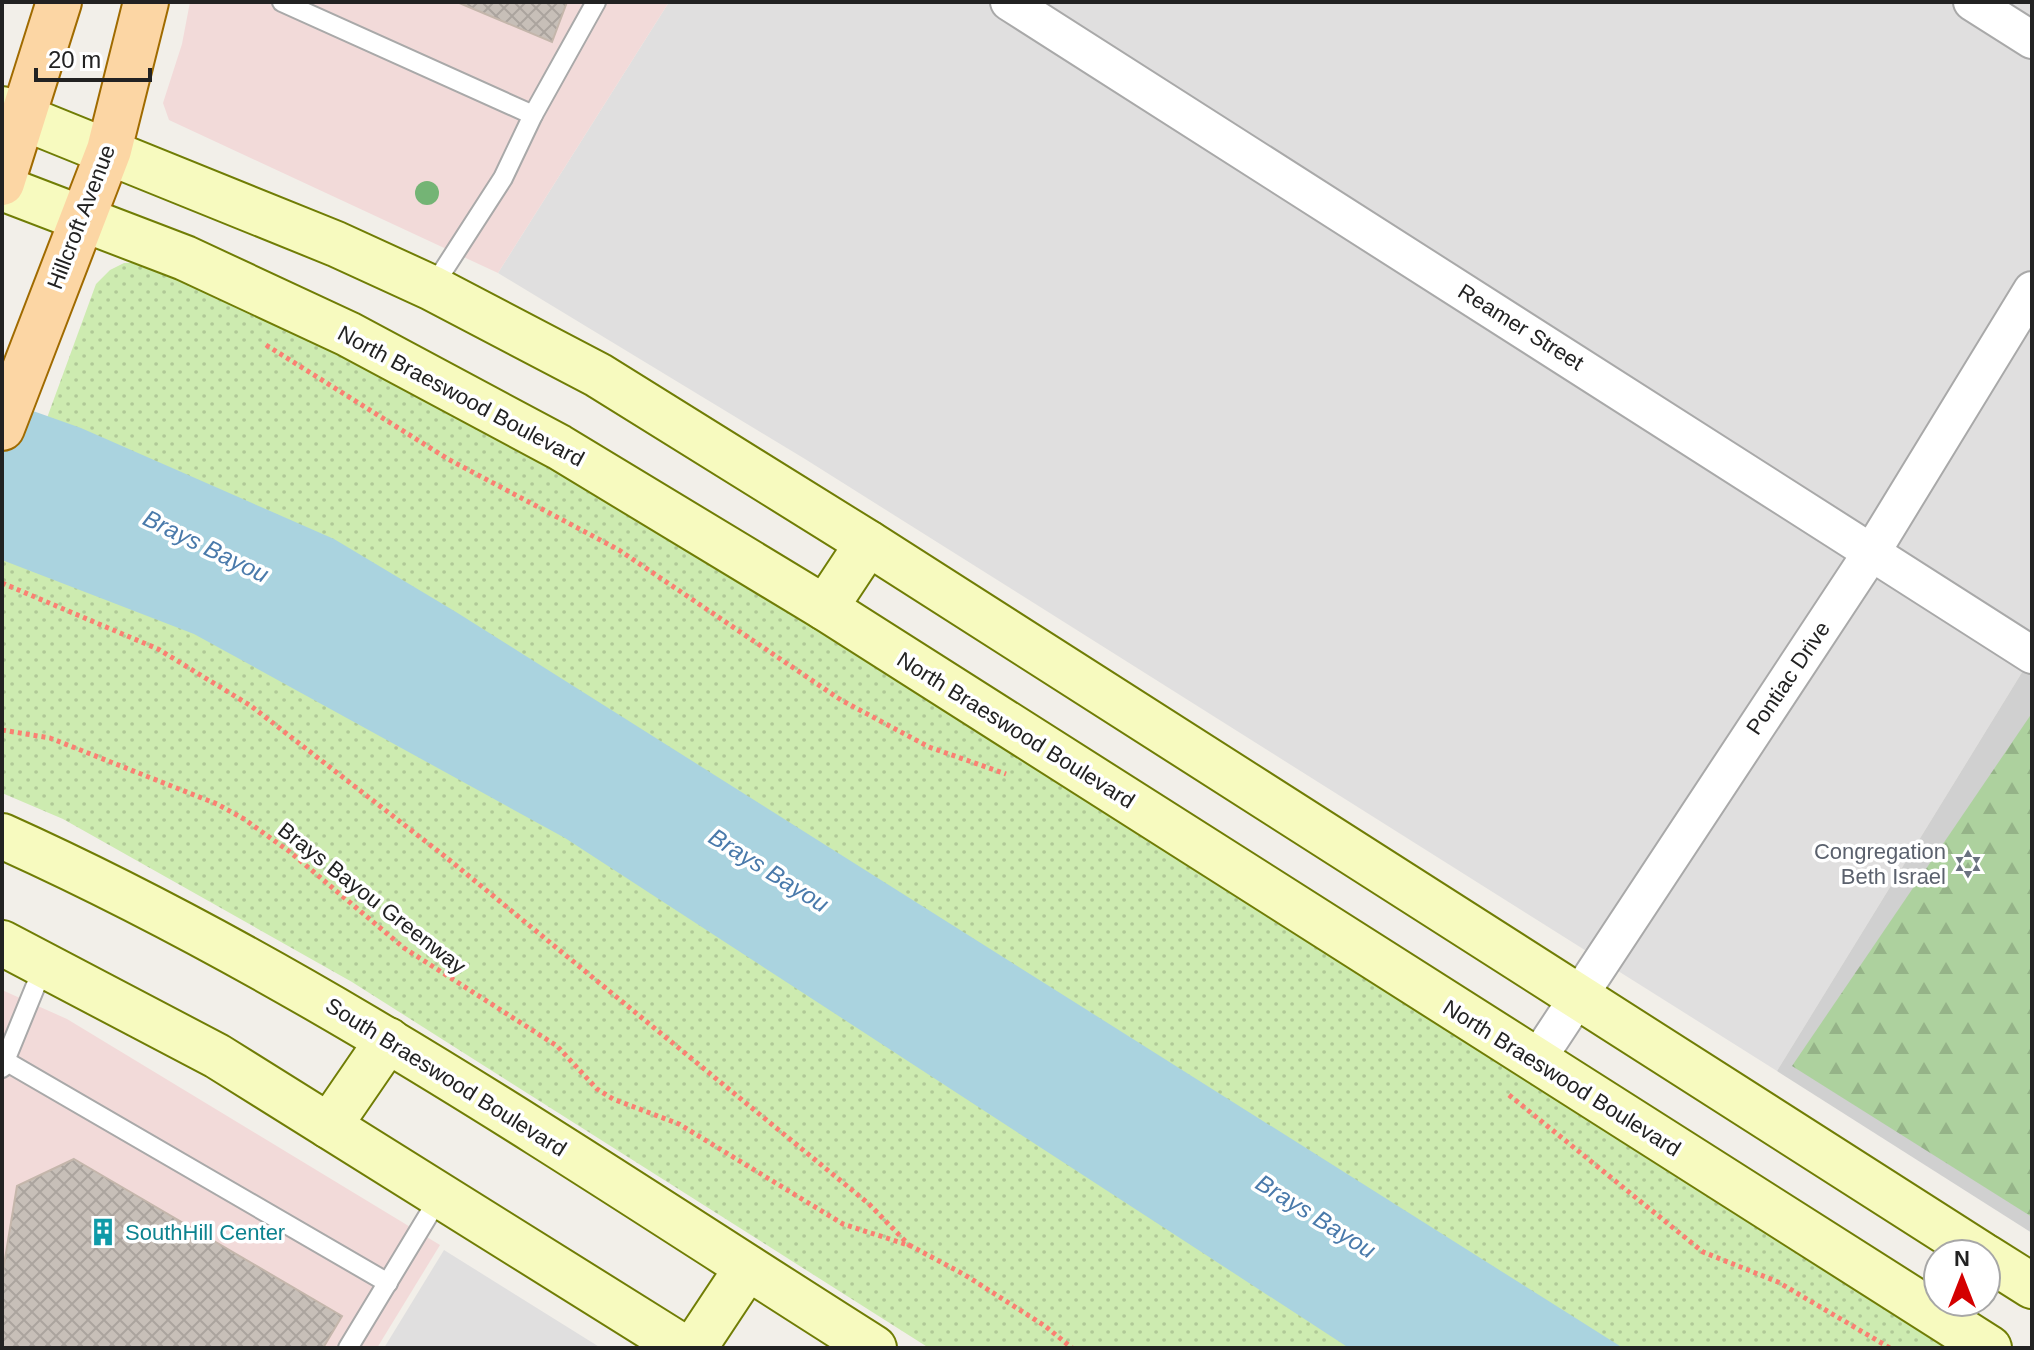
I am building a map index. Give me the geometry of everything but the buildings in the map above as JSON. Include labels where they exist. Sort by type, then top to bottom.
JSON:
[{"type":"main road","points":[[2,185],[13,113],[59,2]]},
{"type":"main road","name":"Hillcroft Avenue","points":[[2,428],[109,150],[146,2]]},
{"type":"main road","points":[[13,113],[109,150],[432,288],[598,375],[868,543],[1956,1238]]},
{"type":"main road","name":"North Braeswood Boulevard","points":[[2,185],[185,258],[348,334],[559,447],[825,608],[1989,1348]]},
{"type":"main road","points":[[825,608],[868,543]]},
{"type":"main road","name":"South Braeswood Boulevard","points":[[2,836],[63,863],[289,981],[388,1040],[874,1348]]},
{"type":"main road","points":[[2,943],[217,1056],[684,1348]]},
{"type":"main road","points":[[329,1126],[388,1040]]},
{"type":"main road","points":[[2002,1267],[2032,1286]]},
{"type":"main road","points":[[694,1348],[747,1268]]},
{"type":"street","name":"Reamer Street","points":[[1009,2],[1873,550],[2032,655]]},
{"type":"street","points":[[1972,2],[2032,40]]},
{"type":"street","name":"Pontiac Drive","points":[[1536,1061],[1873,550],[2032,290]]},
{"type":"lane","points":[[282,2],[533,115]]},
{"type":"lane","points":[[432,288],[503,178],[593,3]]},
{"type":"lane","points":[[45,963],[3,1062],[388,1283]]},
{"type":"lane","points":[[348,1348],[440,1195]]},
{"type":"path","points":[[256,338],[448,459],[619,550],[841,700],[929,747],[1016,778]]},
{"type":"path","points":[[2,583],[158,649],[251,706],[447,858],[869,1204],[911,1246]]},
{"type":"path","name":"Brays Bayou Greenway","points":[[2,730],[50,738],[217,804],[244,819],[290,852],[416,958],[557,1046],[597,1089],[613,1099],[679,1124],[843,1224],[911,1246],[978,1283],[1045,1326],[1072,1348]]},
{"type":"path","points":[[1497,1086],[1703,1252],[1778,1282],[1890,1348]]},
{"type":"shaded area","points":[[190,2],[669,2],[498,273],[169,120],[163,103],[182,44]]},
{"type":"shaded area","points":[[669,2],[2032,2],[2032,656],[1777,1071],[805,459],[498,273]]},
{"type":"shaded area","name":"Congregation Beth Israel","points":[[2032,656],[2032,1233],[1777,1071]]},
{"type":"shaded area","points":[[2,990],[67,1019],[440,1245],[377,1348],[2,1348]]},
{"type":"shaded area","points":[[444,1250],[601,1348],[384,1348]]},
{"type":"green space","points":[[124,263],[139,263],[296,324],[610,493],[1957,1348],[929,1348],[352,982],[63,819],[2,793],[2,541],[96,284],[110,270]]},
{"type":"green space","name":"Congregation Beth Israel","points":[[2032,713],[2032,1217],[1792,1066]]},
{"type":"water","name":"Brays Bayou","points":[[2,400],[81,428],[334,539],[456,612],[1623,1348],[1349,1348],[565,838],[194,634],[2,560]]},
{"type":"place","name":"Congregation Beth Israel","points":[[1968,864]]},
{"type":"place","name":"SouthHill Center","points":[[103,1232]]}]
